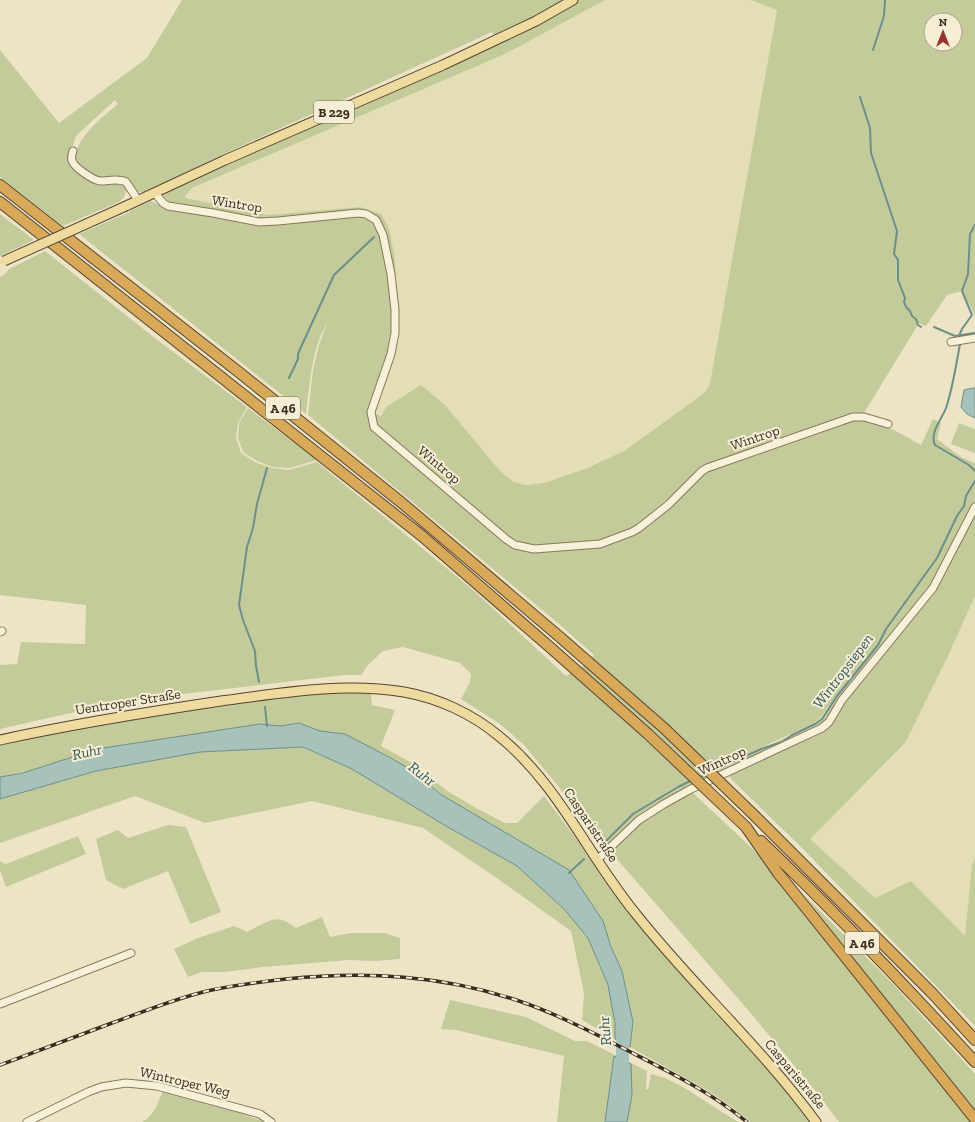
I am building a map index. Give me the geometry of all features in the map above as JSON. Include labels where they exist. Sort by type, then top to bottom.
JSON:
[{"type":"highway","name":"A 46","points":[[0,185],[240,373],[402,503],[561,638],[664,729],[756,817],[927,987],[975,1040]]},
{"type":"highway","name":"A 46","points":[[0,202],[422,536],[552,649],[648,734],[822,901],[975,1062]]},
{"type":"highway","points":[[746,827],[778,873],[975,1119]]},
{"type":"main road","name":"B 229","points":[[2,262],[225,160],[443,65],[536,21],[573,0]]},
{"type":"main road","name":"Casparistraße","points":[[262,696],[318,689],[357,688],[402,692],[425,697],[465,713],[482,723],[502,738],[534,770],[554,795],[620,893],[647,928],[769,1062],[816,1122]]},
{"type":"main road","name":"Uentroper Straße","points":[[0,740],[117,717],[262,696]]},
{"type":"street","points":[[72,151],[72,160],[74,165],[78,168],[97,180],[118,180],[126,182],[138,200]]},
{"type":"street","name":"Wintrop","points":[[155,193],[163,203],[168,206],[259,222],[358,213],[366,214],[376,220],[383,236],[391,274],[395,310],[395,333],[391,354],[371,412],[374,427],[506,540],[522,547],[534,549],[607,542],[639,528],[668,505],[702,471],[713,466],[853,417],[864,417],[888,424]]},
{"type":"street","points":[[951,342],[975,338]]},
{"type":"street","name":"Wintrop","points":[[597,860],[640,820],[664,804],[689,790],[822,728],[829,722],[842,700],[933,588],[975,507]]},
{"type":"street","points":[[0,1004],[131,953]]},
{"type":"street","name":"Wintroper Weg","points":[[27,1122],[88,1092],[115,1084],[126,1083],[152,1085],[182,1092],[260,1114],[271,1122]]},
{"type":"shaded area","points":[[605,0],[751,0],[777,10],[710,383],[706,391],[624,451],[585,469],[544,483],[526,485],[514,482],[501,472],[445,405],[399,399],[386,407],[381,416],[374,413],[392,276],[396,276],[395,259],[389,228],[360,207],[269,215],[185,196],[192,188],[505,54]]},
{"type":"shaded area","points":[[975,596],[975,858],[972,864],[965,937],[911,881],[875,898],[809,839],[905,743],[948,656]]},
{"type":"green space","points":[[182,0],[605,0],[505,54],[192,188],[185,196],[186,198],[268,215],[360,207],[381,214],[389,228],[395,259],[396,276],[392,276],[390,280],[392,329],[389,352],[368,421],[377,423],[374,413],[381,416],[386,407],[421,385],[445,405],[501,472],[514,482],[526,485],[544,483],[585,469],[624,451],[699,397],[706,391],[710,383],[777,10],[751,0],[975,0],[975,315],[962,291],[947,295],[926,326],[919,323],[864,413],[851,415],[703,468],[636,526],[606,542],[530,545],[531,552],[601,548],[639,531],[705,471],[853,420],[862,420],[880,424],[921,445],[933,419],[941,423],[937,439],[961,457],[975,463],[975,596],[948,656],[905,743],[810,839],[875,898],[911,881],[965,936],[972,864],[975,858],[975,1026],[801,847],[728,776],[693,793],[757,853],[973,1122],[839,1122],[822,1099],[748,1010],[616,858],[593,839],[559,787],[524,745],[500,724],[461,699],[470,682],[471,674],[460,663],[403,647],[383,651],[368,665],[361,675],[344,675],[124,701],[0,729],[0,665],[17,664],[21,642],[85,644],[86,605],[0,595],[0,277],[9,269],[45,251],[156,339],[247,407],[238,423],[236,438],[241,453],[257,463],[272,468],[289,470],[317,462],[472,589],[566,676],[587,664],[594,655],[559,624],[308,415],[313,370],[319,345],[327,323],[314,356],[306,414],[79,234],[130,212],[151,201],[162,206],[174,207],[175,203],[170,203],[164,197],[164,194],[498,44],[492,32],[228,152],[144,192],[138,192],[131,183],[123,179],[96,177],[79,167],[74,159],[80,142],[97,122],[118,104],[115,100],[76,136],[71,151],[70,160],[75,171],[93,181],[122,183],[128,190],[119,202],[63,226],[0,177],[0,50],[59,123],[147,58]],"holes":[[[838,694],[820,722],[649,800],[814,723],[821,717]]]},
{"type":"green space","points":[[0,214],[34,240],[0,256]]},
{"type":"green space","points":[[248,408],[317,460],[289,468],[273,467],[257,461],[243,452],[238,438],[239,423]]},
{"type":"green space","points":[[959,423],[975,429],[975,453],[951,444]]},
{"type":"green space","points":[[329,693],[371,693],[372,705],[395,710],[381,746],[412,763],[446,790],[505,823],[517,823],[544,796],[593,861],[683,974],[762,1063],[811,1122],[751,1122],[731,1106],[705,1089],[630,1047],[633,1022],[622,971],[611,947],[415,772],[345,734],[320,731],[299,723],[281,726],[260,724],[0,777],[0,745],[75,729],[242,702]]},
{"type":"green space","points":[[303,747],[352,769],[446,826],[517,866],[564,909],[588,938],[608,985],[615,1023],[615,1039],[582,1020],[584,993],[571,931],[423,828],[312,801],[205,823],[135,796],[0,843],[0,799],[96,771],[200,752]]},
{"type":"green space","points":[[168,825],[186,827],[221,912],[190,924],[168,871],[123,889],[106,880],[96,839],[118,830],[128,838]]},
{"type":"green space","points":[[78,836],[86,854],[6,887],[0,870],[0,861],[6,864]]},
{"type":"green space","points":[[804,895],[893,984],[975,1074],[975,1112],[876,990]]},
{"type":"green space","points":[[322,917],[330,937],[351,933],[384,933],[400,938],[400,959],[375,961],[349,960],[263,967],[224,972],[202,972],[188,977],[174,949],[198,938],[234,926],[247,932],[264,923],[278,919],[286,921],[296,928]]},
{"type":"green space","points":[[450,1000],[526,1017],[575,1041],[587,1041],[647,1071],[646,1089],[648,1090],[651,1074],[665,1078],[683,1087],[738,1122],[627,1122],[632,1095],[615,1056],[605,1122],[557,1122],[564,1056],[456,1030],[441,1029]]},
{"type":"green space","points":[[163,1090],[222,1106],[265,1122],[142,1122],[152,1113]]},
{"type":"water","points":[[975,388],[975,418],[967,414],[961,407],[964,390]]},
{"type":"water","points":[[299,723],[320,731],[345,734],[389,757],[415,772],[440,794],[569,870],[603,921],[611,947],[622,971],[633,1022],[630,1047],[615,1039],[615,1023],[608,985],[588,938],[564,909],[517,866],[446,826],[352,769],[303,747],[200,752],[96,771],[0,799],[0,777],[23,773],[97,749],[260,724],[281,726]]},
{"type":"water","points":[[614,1056],[631,1064],[632,1095],[627,1122],[605,1122]]},
{"type":"waterway","points":[[873,50],[884,16],[885,0]]},
{"type":"waterway","points":[[860,97],[870,128],[871,153],[897,231],[894,254],[898,260],[898,280],[905,298],[904,302],[906,307],[921,327]]},
{"type":"waterway","name":"Wintropsiepen","points":[[959,336],[972,315],[962,291],[968,274],[970,234],[975,225]]},
{"type":"waterway","points":[[289,378],[298,359],[298,354],[301,347],[334,275],[374,237]]},
{"type":"waterway","points":[[934,327],[955,336],[975,333]]},
{"type":"waterway","name":"Wintropsiepen","points":[[960,344],[946,408],[935,431],[934,440],[935,445],[969,465],[975,471]]},
{"type":"waterway","points":[[259,682],[255,651],[239,605],[247,547],[267,468]]},
{"type":"waterway","name":"Wintropsiepen","points":[[713,771],[761,749],[782,742],[822,719],[837,696],[878,645],[886,629],[937,558],[957,516],[964,506],[966,496],[975,481]]},
{"type":"waterway","points":[[265,707],[267,726]]},
{"type":"waterway","name":"Wintropsiepen","points":[[698,778],[707,774]]},
{"type":"waterway","name":"Wintropsiepen","points":[[603,844],[633,814],[692,780]]},
{"type":"waterway","points":[[569,873],[584,859]]},
{"type":"waterway","name":"Ruhr","points":[[622,1076],[623,1026]]},
{"type":"railway","points":[[0,1065],[159,1006],[207,991],[286,979],[345,975],[404,977],[461,985],[490,992],[531,1005],[555,1015],[682,1079],[716,1099],[747,1122]]}]
